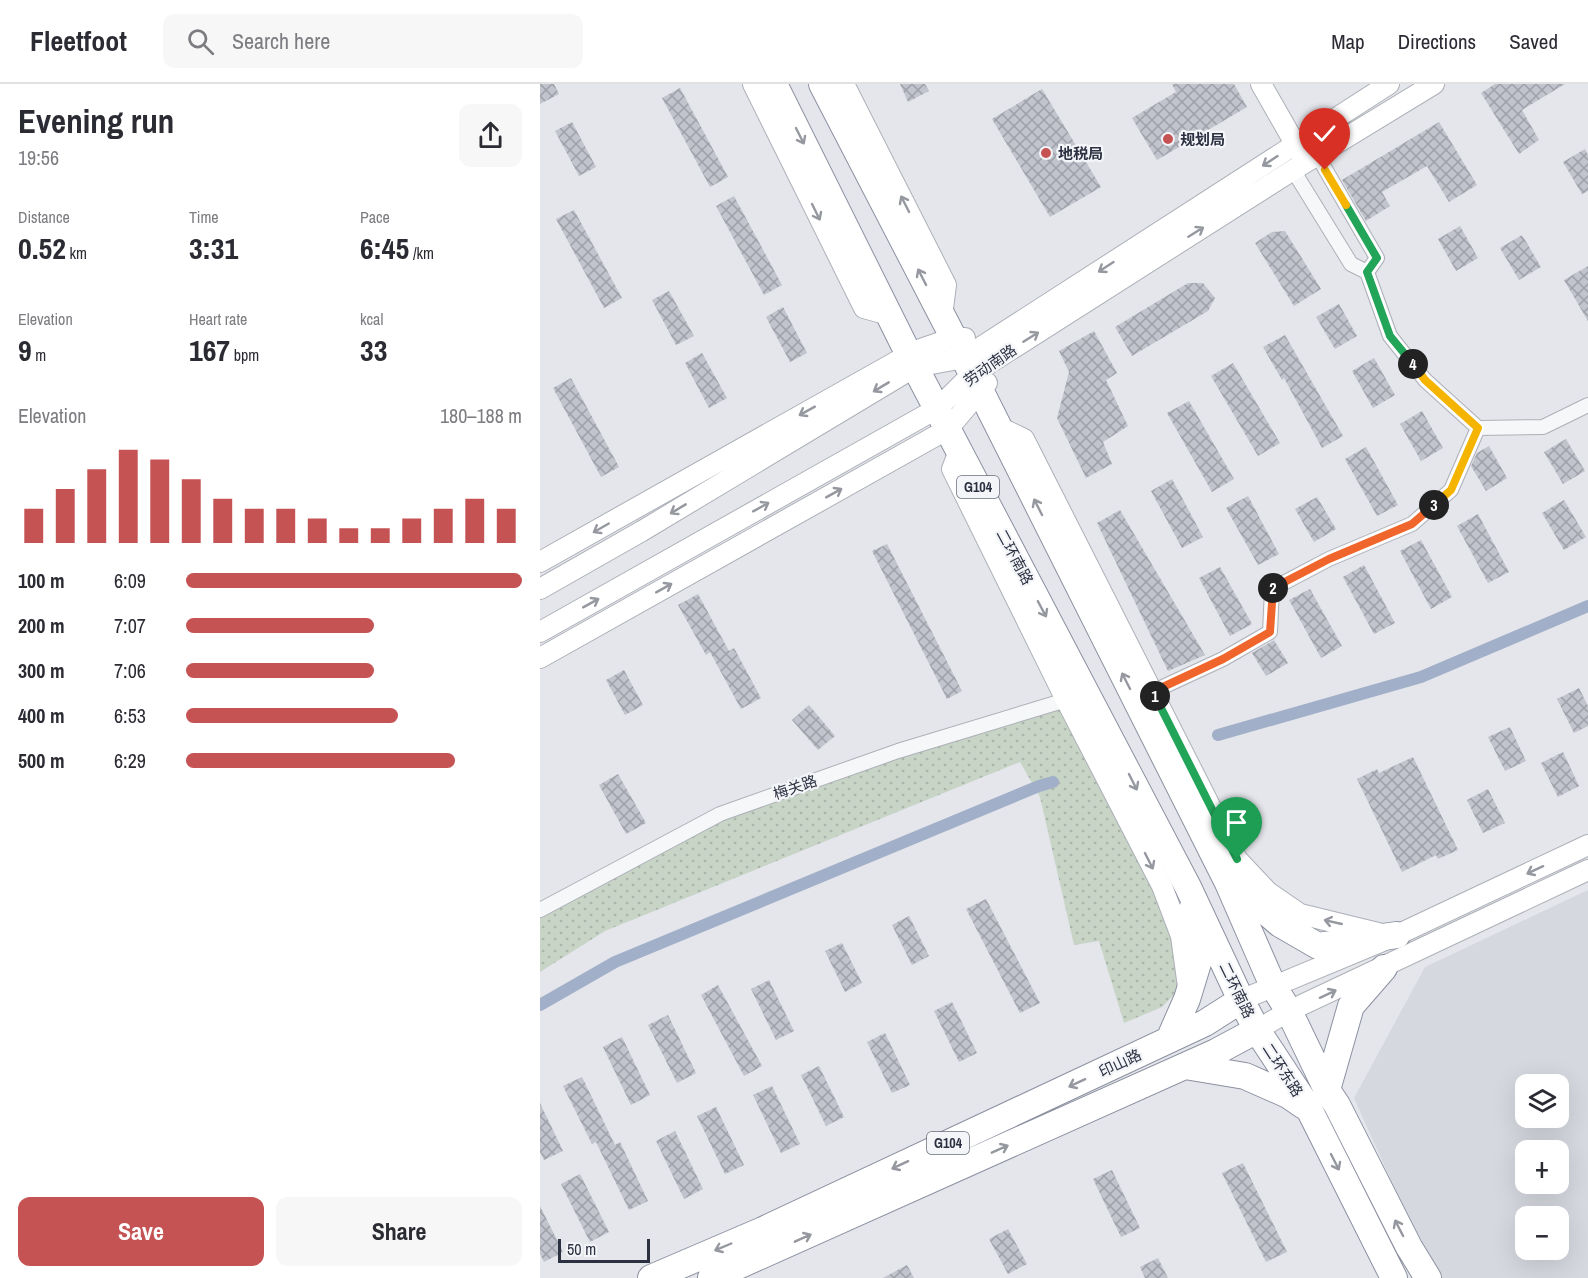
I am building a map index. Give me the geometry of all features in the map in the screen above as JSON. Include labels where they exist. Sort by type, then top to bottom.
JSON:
[{"type":"highway","name":"二环南路","points":[[774,84],[912,361],[1188,887],[1257,1030]]},
{"type":"highway","name":"G104","points":[[822,84],[1224,876],[1273,986],[1289,1011]]},
{"type":"highway","points":[[1224,876],[1280,924],[1318,946],[1394,935]]},
{"type":"highway","points":[[1169,1040],[1189,993],[1198,963],[1188,887]]},
{"type":"highway","points":[[1327,1090],[1351,1006],[1384,968]]},
{"type":"highway","name":"印山路","points":[[651,1278],[763,1230],[1169,1040],[1204,1023],[1241,1000]]},
{"type":"highway","name":"二环东路","points":[[1289,1011],[1327,1090]]},
{"type":"highway","name":"印山路","points":[[711,1278],[1185,1066],[1257,1030]]},
{"type":"highway","name":"二环东路","points":[[1257,1030],[1309,1110]]},
{"type":"highway","points":[[1185,1066],[1245,1076],[1288,1095],[1309,1110]]},
{"type":"highway","name":"G104","points":[[1327,1090],[1337,1105],[1409,1247],[1428,1278]]},
{"type":"highway","name":"G104","points":[[1309,1110],[1394,1278]]},
{"type":"street","points":[[753,84],[864,308],[890,315]]},
{"type":"street","points":[[844,84],[946,285],[962,356],[948,429],[952,469],[1066,700],[1162,886],[1180,936],[1189,993]]},
{"type":"street","points":[[1261,84],[1296,144],[1351,264],[1367,272],[1390,336],[1425,380],[1478,428],[1543,427],[1588,405]]},
{"type":"street","name":"劳动南路","points":[[1001,345],[1296,144],[1389,84]]},
{"type":"street","name":"劳动南路","points":[[540,589],[642,531],[912,361],[962,356],[1001,345],[1434,84]]},
{"type":"street","points":[[1305,163],[1377,258],[1367,272]]},
{"type":"street","points":[[962,356],[1001,345]]},
{"type":"street","points":[[540,562],[912,361]]},
{"type":"street","points":[[997,426],[1024,439],[1237,859],[1268,892],[1300,914],[1394,935]]},
{"type":"street","points":[[1152,692],[1223,659],[1270,632],[1272,589],[1329,559],[1412,524],[1451,490],[1478,428]]},
{"type":"street","points":[[540,632],[948,429]]},
{"type":"street","points":[[540,658],[948,429]]},
{"type":"street","name":"梅关路","points":[[540,910],[720,814],[898,752],[1066,700]]},
{"type":"street","name":"印山路","points":[[1241,1000],[1394,935],[1588,845]]},
{"type":"street","name":"印山路","points":[[1257,1030],[1289,1011],[1588,870]]},
{"type":"shaded area","points":[[1588,890],[1588,1278],[1435,1278],[1354,1098],[1425,967]]},
{"type":"green space","points":[[1066,700],[1162,886],[1187,981],[1162,1007],[1124,1023],[1099,941],[1074,945],[1040,797],[1020,762],[605,931],[540,972],[540,910],[720,814]]},
{"type":"building","points":[[540,84],[554,84],[559,94],[540,104]]},
{"type":"building","points":[[900,84],[925,84],[929,91],[908,102]]},
{"type":"building","name":"规划局","points":[[1172,84],[1234,84],[1247,107],[1157,160],[1132,118],[1176,92]]},
{"type":"building","points":[[1495,84],[1565,84],[1522,110],[1539,140],[1519,154],[1481,93]]},
{"type":"building","points":[[680,88],[728,177],[710,187],[662,98]]},
{"type":"building","name":"地税局","points":[[1042,89],[1101,187],[1050,217],[992,119]]},
{"type":"building","points":[[572,122],[596,167],[579,176],[555,131]]},
{"type":"building","points":[[1439,122],[1477,185],[1449,202],[1427,166],[1382,192],[1390,206],[1366,221],[1342,180]]},
{"type":"building","points":[[1585,149],[1588,155],[1588,191],[1582,194],[1563,162]]},
{"type":"building","points":[[734,196],[782,285],[764,295],[716,206]]},
{"type":"building","points":[[574,210],[622,298],[604,308],[556,219]]},
{"type":"building","points":[[1460,226],[1478,258],[1456,271],[1438,239]]},
{"type":"building","points":[[1285,231],[1321,289],[1294,306],[1255,243],[1272,232]]},
{"type":"building","points":[[1522,235],[1541,267],[1519,280],[1500,248]]},
{"type":"building","points":[[1588,266],[1588,321],[1564,280]]},
{"type":"building","points":[[1188,283],[1203,283],[1215,298],[1208,311],[1132,356],[1115,327]]},
{"type":"building","points":[[669,291],[694,336],[676,345],[652,300]]},
{"type":"building","points":[[1339,304],[1357,336],[1335,349],[1316,317]]},
{"type":"building","points":[[783,307],[807,353],[790,362],[766,317]]},
{"type":"building","points":[[1094,331],[1117,373],[1106,380],[1128,426],[1103,442],[1112,464],[1086,478],[1057,418],[1069,372],[1059,351]]},
{"type":"building","points":[[1285,335],[1343,436],[1322,448],[1284,378],[1282,380],[1263,347]]},
{"type":"building","points":[[702,353],[727,398],[709,408],[685,363]]},
{"type":"building","points":[[1374,358],[1395,395],[1373,408],[1352,371]]},
{"type":"building","points":[[1233,363],[1280,443],[1258,456],[1211,376]]},
{"type":"building","points":[[571,378],[619,467],[601,477],[553,388]]},
{"type":"building","points":[[1189,401],[1234,479],[1212,492],[1167,413]]},
{"type":"building","points":[[1422,411],[1443,448],[1421,461],[1400,424]]},
{"type":"building","points":[[1566,439],[1585,471],[1563,484],[1544,452]]},
{"type":"building","points":[[1489,446],[1507,478],[1486,491],[1471,466],[1477,453]]},
{"type":"building","points":[[1366,447],[1398,505],[1377,516],[1345,459]]},
{"type":"building","points":[[1172,479],[1203,537],[1182,548],[1151,491]]},
{"type":"building","points":[[1248,496],[1279,554],[1258,565],[1226,508]]},
{"type":"building","points":[[1317,497],[1336,529],[1314,542],[1295,509]]},
{"type":"building","points":[[1564,500],[1586,537],[1564,550],[1542,513]]},
{"type":"building","points":[[1120,510],[1205,655],[1168,671],[1097,523]]},
{"type":"building","points":[[1478,514],[1509,572],[1488,583],[1457,526]]},
{"type":"building","points":[[1421,540],[1452,597],[1431,609],[1400,551]]},
{"type":"building","points":[[887,544],[962,691],[947,699],[872,551]]},
{"type":"building","points":[[1364,565],[1395,623],[1374,634],[1343,577]]},
{"type":"building","points":[[1220,567],[1252,624],[1230,636],[1199,578]]},
{"type":"building","points":[[1310,589],[1342,646],[1321,658],[1289,600]]},
{"type":"building","points":[[698,594],[729,651],[734,648],[761,698],[741,709],[710,652],[706,655],[678,605]]},
{"type":"building","points":[[1274,640],[1288,663],[1266,676],[1252,653]]},
{"type":"building","points":[[624,670],[643,705],[625,715],[606,680]]},
{"type":"building","points":[[1579,688],[1588,706],[1588,726],[1574,733],[1557,699]]},
{"type":"building","points":[[809,705],[835,736],[818,750],[792,720]]},
{"type":"building","points":[[1510,727],[1526,761],[1505,771],[1488,737]]},
{"type":"building","points":[[1563,752],[1579,786],[1558,797],[1541,763]]},
{"type":"building","points":[[1413,757],[1458,850],[1438,859],[1436,855],[1402,872],[1357,779],[1377,769],[1379,773]]},
{"type":"building","points":[[618,774],[646,823],[626,834],[599,785]]},
{"type":"building","points":[[1488,789],[1505,823],[1483,833],[1467,800]]},
{"type":"building","points":[[986,899],[1040,1003],[1020,1013],[966,909]]},
{"type":"building","points":[[909,916],[929,956],[912,965],[892,925]]},
{"type":"building","points":[[842,943],[862,983],[845,992],[825,951]]},
{"type":"building","points":[[769,980],[794,1031],[776,1040],[751,989]]},
{"type":"building","points":[[718,985],[762,1066],[744,1076],[701,995]]},
{"type":"building","points":[[952,1002],[977,1053],[959,1062],[934,1011]]},
{"type":"building","points":[[668,1015],[696,1073],[677,1083],[648,1025]]},
{"type":"building","points":[[885,1033],[910,1085],[892,1093],[867,1042]]},
{"type":"building","points":[[622,1037],[650,1095],[631,1105],[603,1047]]},
{"type":"building","points":[[819,1066],[844,1117],[826,1126],[801,1075]]},
{"type":"building","points":[[582,1077],[615,1145],[620,1142],[648,1201],[629,1210],[596,1142],[592,1144],[563,1086]]},
{"type":"building","points":[[772,1086],[800,1144],[781,1153],[753,1095]]},
{"type":"building","points":[[540,1103],[563,1151],[544,1160],[540,1152]]},
{"type":"building","points":[[716,1107],[744,1165],[725,1174],[697,1116]]},
{"type":"building","points":[[675,1131],[703,1189],[684,1199],[656,1141]]},
{"type":"building","points":[[1243,1163],[1287,1252],[1266,1262],[1222,1173]]},
{"type":"building","points":[[1112,1170],[1140,1228],[1121,1237],[1093,1179]]},
{"type":"building","points":[[580,1174],[609,1232],[590,1242],[561,1184]]},
{"type":"building","points":[[540,1206],[563,1252],[544,1262],[540,1254]]},
{"type":"building","points":[[1008,1229],[1027,1264],[1008,1274],[989,1239]]},
{"type":"building","points":[[1158,1258],[1168,1278],[1145,1278],[1140,1267]]},
{"type":"building","points":[[907,1265],[914,1278],[883,1278]]},
{"type":"waterway","points":[[1218,735],[1421,677],[1588,606]]},
{"type":"waterway","points":[[540,1005],[615,962],[1053,782]]},
{"type":"place","name":"规划局","points":[[1168,139]]},
{"type":"place","name":"地税局","points":[[1046,153]]},
{"type":"route","points":[[1237,859],[1152,692],[1223,659],[1270,632],[1272,589],[1329,559],[1412,524],[1451,490],[1478,428],[1425,380],[1390,336],[1367,272],[1377,258],[1325,170]]}]
